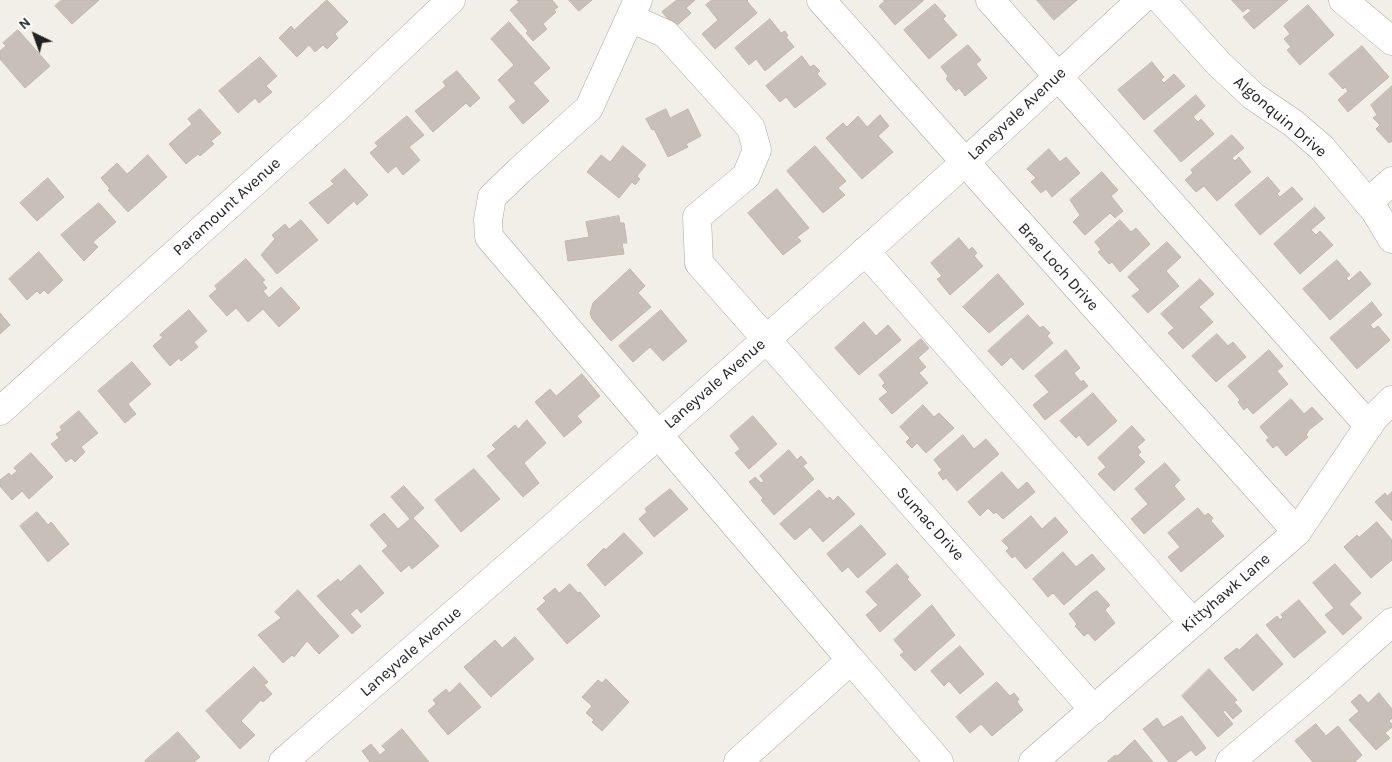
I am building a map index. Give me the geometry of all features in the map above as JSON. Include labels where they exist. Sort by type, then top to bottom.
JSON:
[{"type":"street","name":"Paramount Avenue","points":[[0,411],[330,115],[451,0]]},
{"type":"street","name":"Brae Loch Drive","points":[[821,0],[1297,532]]},
{"type":"street","points":[[990,0],[1369,426]]},
{"type":"street","name":"Laneyvale Avenue","points":[[283,762],[766,339],[1141,0]]},
{"type":"street","name":"Algonquin Drive","points":[[1162,0],[1218,63],[1253,96],[1293,123],[1322,148],[1368,203],[1392,239]]},
{"type":"street","points":[[1343,0],[1392,42]]},
{"type":"street","points":[[634,9],[589,108],[492,197],[488,220],[489,237],[939,762]]},
{"type":"street","name":"Sumac Drive","points":[[634,9],[666,34],[750,128],[757,150],[746,176],[697,217],[699,263],[1094,710]]},
{"type":"street","points":[[1368,203],[1392,181]]},
{"type":"street","points":[[865,251],[1193,623]]},
{"type":"street","name":"Kittyhawk Lane","points":[[1033,762],[1297,532],[1374,418],[1392,400]]},
{"type":"street","points":[[1230,762],[1317,689],[1392,622]]},
{"type":"street","points":[[738,762],[851,660]]},
{"type":"building","points":[[62,0],[99,0],[72,24],[55,6]]},
{"type":"building","points":[[327,0],[348,22],[335,34],[338,38],[327,49],[323,45],[315,52],[309,45],[297,57],[279,38],[291,26],[294,30]]},
{"type":"building","points":[[517,0],[552,0],[558,7],[554,10],[556,12],[543,24],[547,29],[533,41],[526,33],[528,31],[510,10],[519,2]]},
{"type":"building","points":[[569,0],[592,0],[579,11]]},
{"type":"building","points":[[677,0],[695,0],[686,8],[691,13],[675,27],[662,12]]},
{"type":"building","points":[[712,0],[748,0],[757,13],[715,49],[702,34],[718,20],[706,5]]},
{"type":"building","points":[[884,0],[924,0],[895,25],[879,6]]},
{"type":"building","points":[[1037,0],[1077,0],[1054,20]]},
{"type":"building","points":[[1232,0],[1288,0],[1254,29],[1243,17],[1251,11],[1248,8],[1243,12]]},
{"type":"building","points":[[935,4],[946,16],[943,19],[957,35],[929,59],[904,30]]},
{"type":"building","points":[[1308,5],[1334,35],[1300,65],[1287,50],[1291,47],[1284,39],[1290,34],[1284,26]]},
{"type":"building","points":[[770,19],[781,33],[785,31],[788,36],[786,37],[794,47],[765,71],[756,59],[749,65],[735,48]]},
{"type":"building","points":[[509,22],[550,68],[533,83],[549,101],[523,124],[509,107],[516,101],[498,80],[514,65],[491,39]]},
{"type":"building","points":[[18,30],[50,66],[25,88],[0,59],[0,51],[6,46],[3,43]]},
{"type":"building","points":[[968,45],[981,60],[976,64],[987,78],[965,96],[959,88],[956,91],[946,79],[948,76],[941,67]]},
{"type":"building","points":[[1362,46],[1389,77],[1348,112],[1338,100],[1348,91],[1345,87],[1343,89],[1329,74]]},
{"type":"building","points":[[802,56],[810,67],[814,65],[820,71],[817,74],[826,84],[795,108],[786,97],[780,102],[766,86]]},
{"type":"building","points":[[260,57],[277,76],[266,86],[272,92],[259,103],[255,98],[238,113],[219,91]]},
{"type":"building","points":[[1152,62],[1164,77],[1161,80],[1164,83],[1174,74],[1185,86],[1144,120],[1118,90]]},
{"type":"building","points":[[457,71],[480,98],[470,107],[466,103],[433,132],[415,111],[446,86],[443,82]]},
{"type":"building","points":[[1392,86],[1392,141],[1389,143],[1376,129],[1380,125],[1373,118],[1377,115],[1371,105]]},
{"type":"building","points":[[1196,95],[1205,106],[1193,117],[1198,122],[1201,119],[1214,134],[1181,162],[1154,131]]},
{"type":"building","points":[[200,109],[221,133],[211,141],[214,144],[200,156],[198,154],[186,164],[169,144],[192,124],[188,119]]},
{"type":"building","points":[[666,109],[670,118],[688,109],[701,136],[686,144],[688,147],[668,157],[654,129],[652,130],[646,119]]},
{"type":"building","points":[[880,115],[889,126],[878,136],[893,152],[862,179],[826,138],[843,123],[847,127],[858,116],[867,127]]},
{"type":"building","points":[[407,116],[424,135],[409,147],[420,160],[403,175],[396,166],[388,173],[370,153],[378,146],[375,143]]},
{"type":"building","points":[[1232,135],[1244,148],[1232,158],[1235,161],[1239,157],[1251,172],[1217,201],[1204,186],[1196,192],[1185,180],[1193,173],[1191,170]]},
{"type":"building","points":[[623,146],[646,165],[637,176],[640,179],[635,185],[632,182],[619,198],[587,172],[601,155],[610,162]]},
{"type":"building","points":[[815,146],[846,181],[838,188],[845,195],[823,213],[787,171]]},
{"type":"building","points":[[1049,149],[1060,162],[1066,157],[1080,173],[1052,197],[1046,189],[1041,193],[1031,182],[1036,178],[1027,169]]},
{"type":"building","points":[[148,155],[167,177],[128,212],[108,190],[110,189],[101,178],[117,163],[127,174]]},
{"type":"building","points":[[345,169],[368,195],[357,205],[354,201],[328,224],[309,203],[334,184],[331,181]]},
{"type":"building","points":[[1102,172],[1118,190],[1111,196],[1123,211],[1115,218],[1110,213],[1085,235],[1073,222],[1080,215],[1070,200]]},
{"type":"building","points":[[1268,177],[1280,191],[1277,194],[1280,197],[1292,187],[1303,199],[1260,235],[1235,205]]},
{"type":"building","points":[[48,178],[64,197],[37,221],[20,203]]},
{"type":"building","points":[[777,189],[809,228],[797,237],[801,241],[783,255],[748,213]]},
{"type":"building","points":[[99,203],[116,222],[93,242],[98,247],[84,261],[61,235]]},
{"type":"building","points":[[1315,207],[1325,218],[1311,230],[1316,235],[1320,231],[1333,245],[1300,274],[1274,244]]},
{"type":"building","points":[[619,216],[620,223],[624,223],[627,243],[622,243],[624,254],[568,261],[565,241],[589,237],[586,222]]},
{"type":"building","points":[[301,220],[318,240],[277,274],[261,255],[275,239],[272,235],[285,224],[289,229]]},
{"type":"building","points":[[1120,220],[1131,232],[1136,228],[1150,244],[1120,272],[1112,262],[1109,264],[1098,252],[1101,250],[1095,242]]},
{"type":"building","points":[[959,238],[969,250],[972,247],[977,253],[974,256],[983,266],[950,295],[937,279],[942,276],[931,263]]},
{"type":"building","points":[[1167,242],[1181,257],[1166,271],[1179,286],[1148,313],[1132,296],[1140,290],[1128,277]]},
{"type":"building","points":[[39,252],[63,280],[48,294],[44,290],[40,294],[37,291],[27,300],[9,279]]},
{"type":"building","points":[[246,259],[265,280],[262,282],[267,288],[263,291],[269,298],[281,287],[300,308],[279,327],[263,309],[248,322],[236,308],[227,316],[209,296],[217,289],[215,286]]},
{"type":"building","points":[[1337,260],[1350,275],[1346,278],[1349,281],[1360,271],[1371,284],[1330,320],[1303,289]]},
{"type":"building","points":[[630,269],[645,286],[638,293],[651,307],[611,341],[592,319],[590,313],[593,303]]},
{"type":"building","points":[[998,274],[1024,304],[989,333],[963,307]]},
{"type":"building","points":[[1200,279],[1214,294],[1199,307],[1213,322],[1183,349],[1168,333],[1174,328],[1161,314]]},
{"type":"building","points":[[1372,302],[1382,315],[1370,325],[1374,329],[1378,326],[1390,340],[1357,369],[1330,338]]},
{"type":"building","points":[[189,310],[207,331],[194,342],[198,347],[181,361],[179,358],[170,366],[153,346],[163,337],[160,335]]},
{"type":"building","points":[[661,310],[687,341],[663,361],[650,347],[633,362],[619,346]]},
{"type":"building","points":[[0,313],[10,325],[0,334]]},
{"type":"building","points":[[1028,315],[1040,328],[1043,326],[1050,333],[1047,336],[1053,343],[1023,370],[1011,357],[1002,366],[988,351]]},
{"type":"building","points":[[864,322],[876,336],[888,325],[901,340],[859,375],[835,348]]},
{"type":"building","points":[[1217,334],[1228,346],[1233,342],[1246,357],[1216,382],[1192,356]]},
{"type":"building","points":[[921,339],[929,348],[918,358],[926,367],[919,373],[928,383],[892,414],[879,399],[888,392],[882,386],[885,383],[879,375]]},
{"type":"building","points":[[1066,350],[1080,368],[1074,373],[1081,382],[1083,380],[1088,386],[1045,420],[1033,405],[1049,392],[1035,376]]},
{"type":"building","points":[[1269,350],[1283,366],[1277,371],[1288,384],[1253,414],[1247,407],[1244,410],[1238,402],[1240,400],[1228,386]]},
{"type":"building","points":[[132,362],[151,384],[128,404],[136,414],[125,423],[98,391]]},
{"type":"building","points":[[582,374],[600,396],[577,416],[582,422],[564,437],[535,402],[550,389],[556,396]]},
{"type":"building","points":[[1093,393],[1117,421],[1088,446],[1079,435],[1076,438],[1060,421]]},
{"type":"building","points":[[1291,399],[1304,414],[1312,407],[1323,419],[1309,430],[1306,435],[1308,437],[1286,456],[1277,445],[1273,448],[1266,440],[1269,438],[1260,427]]},
{"type":"building","points":[[923,405],[934,417],[939,413],[954,428],[926,453],[917,443],[912,448],[906,442],[910,438],[900,427]]},
{"type":"building","points":[[79,411],[98,433],[81,447],[85,452],[75,462],[71,458],[66,462],[51,444],[59,438],[56,434],[62,430],[60,427]]},
{"type":"building","points":[[753,416],[777,444],[749,469],[735,453],[740,449],[730,436]]},
{"type":"building","points":[[527,420],[546,443],[524,463],[539,483],[523,497],[487,456],[496,449],[492,445],[515,425],[518,429]]},
{"type":"building","points":[[1132,426],[1145,440],[1137,447],[1141,452],[1138,455],[1145,462],[1114,491],[1098,474],[1106,467],[1098,458]]},
{"type":"building","points":[[963,435],[974,449],[986,439],[999,454],[957,491],[946,478],[943,480],[938,473],[942,470],[934,460]]},
{"type":"building","points":[[789,450],[797,460],[801,456],[807,463],[803,466],[814,479],[774,515],[749,482],[755,477],[761,483],[764,481],[760,476]]},
{"type":"building","points":[[31,453],[53,477],[29,499],[22,491],[12,500],[0,486],[0,480],[9,473],[11,476],[17,471],[14,468]]},
{"type":"building","points":[[1165,463],[1180,480],[1174,486],[1185,499],[1144,534],[1131,519],[1148,504],[1135,489]]},
{"type":"building","points":[[474,469],[500,499],[461,532],[435,500]]},
{"type":"building","points":[[1002,472],[1018,490],[1027,482],[1035,492],[1003,519],[996,512],[994,514],[988,508],[980,516],[968,502]]},
{"type":"building","points":[[404,486],[424,508],[413,518],[439,546],[412,569],[409,565],[401,572],[382,551],[388,546],[370,525],[384,513],[398,529],[410,519],[391,497]]},
{"type":"building","points":[[670,489],[688,509],[654,537],[639,519],[647,512],[645,509]]},
{"type":"building","points":[[819,490],[827,499],[830,497],[833,501],[838,496],[855,514],[823,542],[810,527],[795,540],[780,524]]},
{"type":"building","points":[[1392,492],[1392,521],[1375,502],[1385,493],[1387,496]]},
{"type":"building","points":[[1198,508],[1205,516],[1208,513],[1213,518],[1211,521],[1224,536],[1181,572],[1168,557],[1180,547],[1168,533]]},
{"type":"building","points":[[37,512],[48,525],[51,522],[69,544],[48,562],[20,526]]},
{"type":"building","points":[[1031,516],[1042,529],[1055,517],[1068,532],[1026,569],[1015,556],[1012,558],[1006,551],[1009,548],[1002,541]]},
{"type":"building","points":[[1377,522],[1392,540],[1392,560],[1371,578],[1344,547],[1357,535],[1359,537]]},
{"type":"building","points":[[861,525],[886,554],[858,578],[848,567],[842,572],[827,554]]},
{"type":"building","points":[[624,533],[643,553],[605,586],[587,565],[604,548],[605,550]]},
{"type":"building","points":[[1063,552],[1076,567],[1092,554],[1105,569],[1064,605],[1053,593],[1048,597],[1033,579]]},
{"type":"building","points":[[897,564],[909,577],[907,579],[921,595],[880,632],[866,615],[878,605],[866,592]]},
{"type":"building","points":[[1335,564],[1361,593],[1349,604],[1362,618],[1343,635],[1325,615],[1334,608],[1313,583]]},
{"type":"building","points":[[360,565],[384,593],[361,613],[357,608],[350,614],[361,626],[352,634],[317,596],[338,579],[340,582]]},
{"type":"building","points":[[570,584],[578,593],[580,592],[600,616],[567,644],[537,609],[546,601],[543,598],[555,588],[559,593]]},
{"type":"building","points":[[298,590],[339,636],[319,654],[307,641],[294,657],[292,655],[283,663],[258,635],[281,618],[275,612]]},
{"type":"building","points":[[1097,591],[1110,605],[1105,610],[1115,623],[1095,641],[1088,633],[1084,636],[1075,626],[1077,624],[1069,614]]},
{"type":"building","points":[[1299,600],[1326,632],[1294,658],[1266,625],[1277,616],[1280,620],[1283,617],[1281,615]]},
{"type":"building","points":[[932,605],[955,635],[915,671],[900,655],[904,652],[894,640]]},
{"type":"building","points":[[1257,634],[1283,664],[1253,691],[1224,658],[1237,648],[1239,650]]},
{"type":"building","points":[[515,637],[534,659],[491,697],[464,667],[495,640],[502,648]]},
{"type":"building","points":[[960,646],[984,674],[960,694],[949,681],[944,686],[931,671]]},
{"type":"building","points":[[254,667],[268,682],[264,685],[272,694],[263,702],[261,700],[241,721],[255,735],[240,749],[206,711]]},
{"type":"building","points":[[1209,669],[1237,700],[1234,702],[1242,711],[1233,719],[1225,710],[1223,712],[1233,724],[1218,737],[1182,696]]},
{"type":"building","points":[[606,679],[629,702],[602,731],[586,713],[592,706],[582,697],[598,680],[602,683]]},
{"type":"building","points":[[997,682],[1010,696],[1014,693],[1019,699],[1017,702],[1023,710],[992,736],[981,724],[970,733],[956,717]]},
{"type":"building","points":[[460,683],[481,707],[448,735],[428,711],[436,704],[433,700],[446,689],[449,693]]},
{"type":"building","points":[[1379,693],[1392,709],[1392,718],[1389,721],[1392,727],[1385,733],[1390,738],[1376,750],[1349,720],[1359,711],[1351,702],[1360,694],[1368,703]]},
{"type":"building","points":[[1182,716],[1206,748],[1196,756],[1191,750],[1175,762],[1169,762],[1143,729],[1157,718],[1163,727]]},
{"type":"building","points":[[1316,724],[1326,736],[1338,726],[1362,755],[1355,762],[1313,762],[1295,741]]},
{"type":"building","points":[[402,729],[429,762],[370,762],[362,751],[371,744],[380,755],[386,750],[382,746]]},
{"type":"building","points":[[178,732],[200,757],[194,762],[145,761]]},
{"type":"building","points":[[1135,740],[1153,762],[1107,762],[1115,755],[1117,756]]}]
